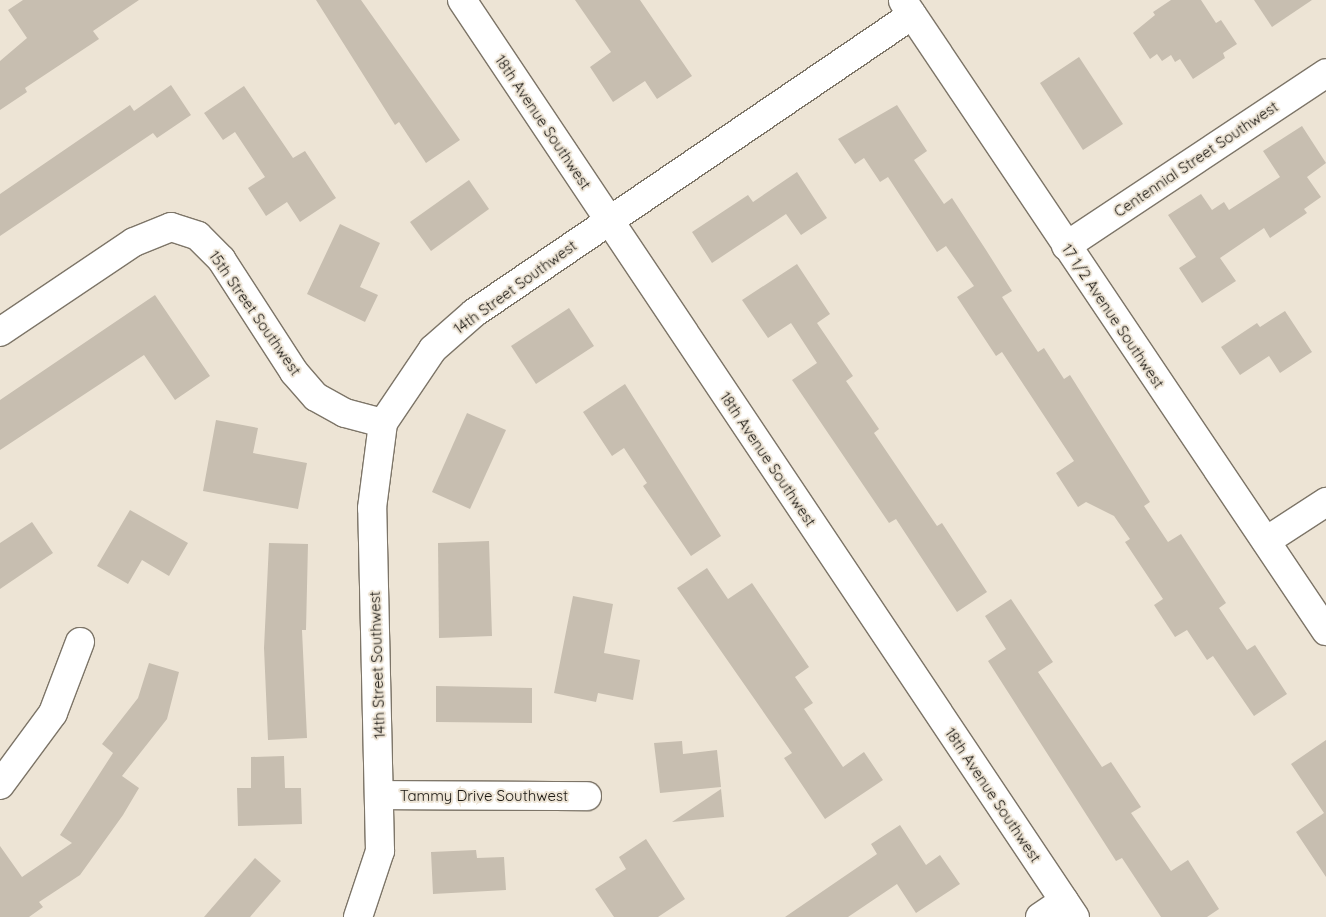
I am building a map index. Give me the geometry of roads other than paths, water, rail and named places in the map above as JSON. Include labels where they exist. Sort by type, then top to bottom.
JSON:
[{"type":"street","name":"18th Avenue Southwest","points":[[462,0],[1070,909]]},
{"type":"street","name":"14th Street Southwest","points":[[358,917],[380,851],[381,795],[372,508],[383,423],[433,349],[474,312],[609,220],[907,8]]},
{"type":"street","name":"17 1/2 Avenue Southwest","points":[[907,8],[1326,631]]},
{"type":"street","name":"Centennial Street Southwest","points":[[1066,246],[1326,72]]},
{"type":"street","name":"15th Street Southwest","points":[[0,332],[134,242],[171,227],[198,236],[221,259],[294,372],[316,397],[344,413],[383,423]]},
{"type":"street","points":[[1266,541],[1326,502]]},
{"type":"street","points":[[0,785],[53,713],[80,642]]},
{"type":"street","name":"Tammy Drive Southwest","points":[[381,795],[587,796]]},
{"type":"street","points":[[1040,917],[1070,909]]}]
